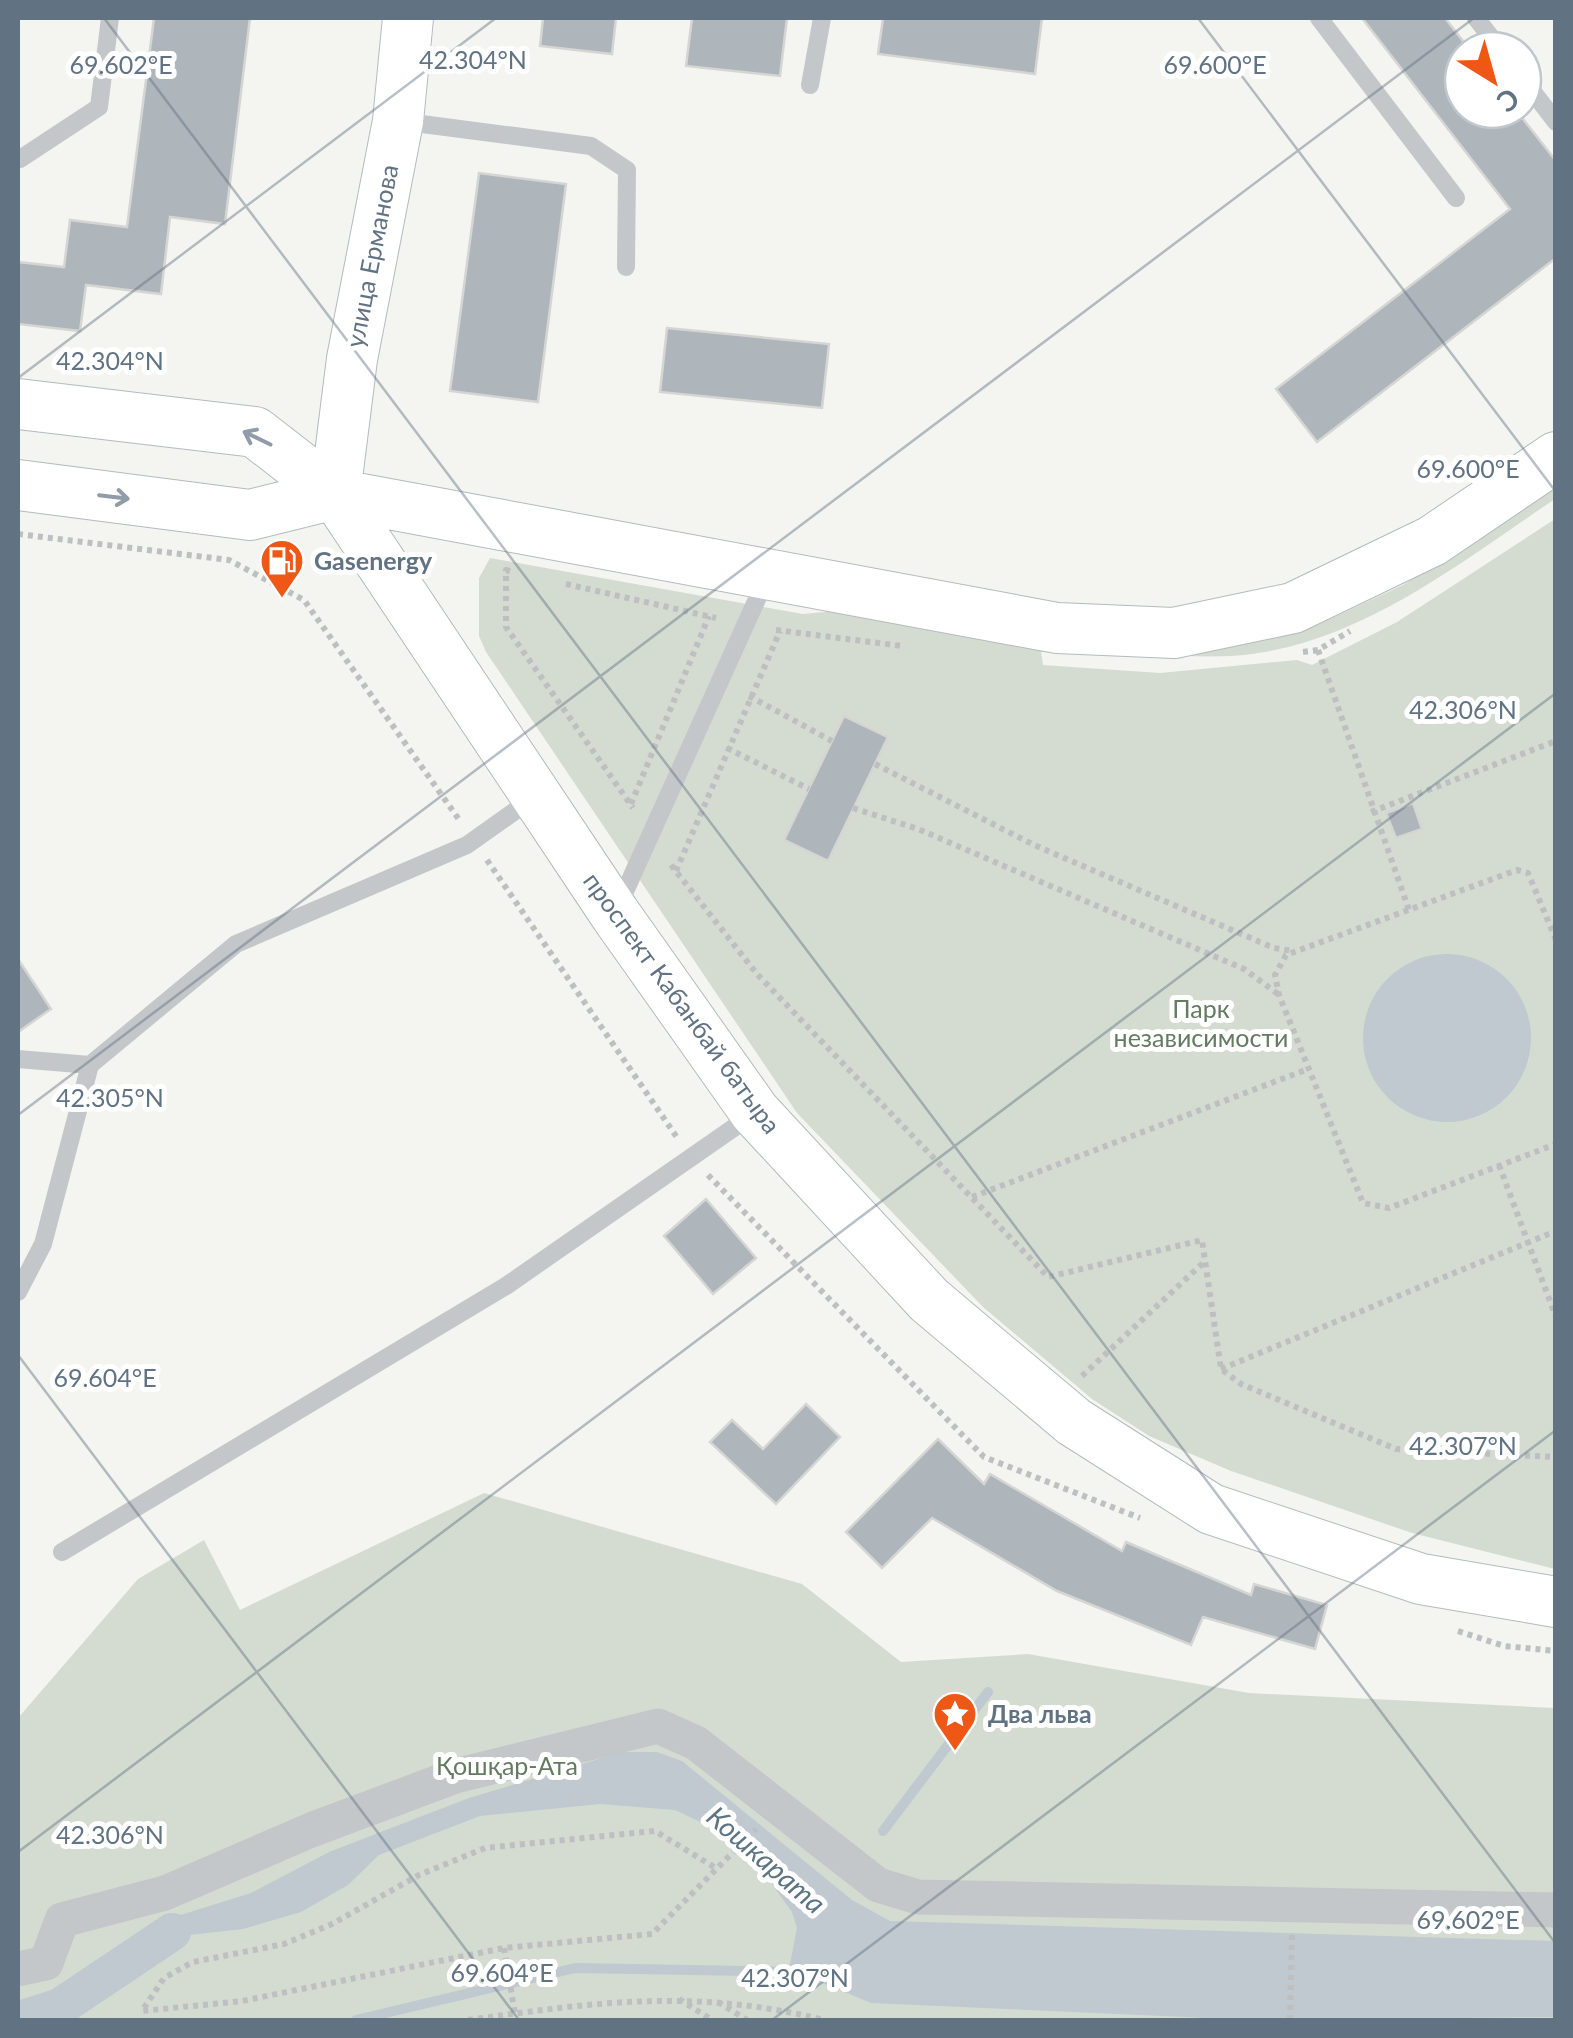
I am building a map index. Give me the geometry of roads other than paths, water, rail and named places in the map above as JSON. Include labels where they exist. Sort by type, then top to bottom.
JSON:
[{"type":"street","name":"улица Ерманова","points":[[335,494],[352,359],[398,121],[408,18]]},
{"type":"street","points":[[18,404],[255,432],[335,494]]},
{"type":"street","points":[[18,485],[250,514],[335,494],[1057,628],[1174,633],[1293,608],[1432,541],[1556,457]]},
{"type":"street","name":"проспект Кабанбай батыра","points":[[335,494],[615,914],[755,1112],[929,1300],[1052,1404],[1211,1509],[1422,1580],[1556,1602]]},
{"type":"street","points":[[18,1969],[46,1963],[62,1920],[165,1893],[310,1830],[455,1776],[658,1726],[696,1743],[878,1885],[918,1897],[1556,1910]]},
{"type":"lane","points":[[20,160],[98,107],[110,18]]},
{"type":"lane","points":[[810,85],[822,18]]},
{"type":"lane","points":[[1319,18],[1456,198]]},
{"type":"lane","points":[[398,121],[591,146],[627,170],[626,268]]},
{"type":"lane","points":[[615,914],[767,576]]},
{"type":"lane","points":[[18,1292],[43,1244],[90,1066],[236,944],[467,845],[536,796]]},
{"type":"lane","points":[[18,1059],[90,1066]]},
{"type":"lane","points":[[62,1552],[506,1286],[755,1112]]},
{"type":"water","points":[[1447,954],[1479,960],[1507,978],[1525,1006],[1531,1038],[1525,1070],[1507,1098],[1479,1116],[1447,1122],[1415,1116],[1387,1098],[1369,1070],[1363,1038],[1369,1006],[1387,978],[1415,960]]},
{"type":"water","points":[[622,1752],[657,1752],[682,1761],[852,1900],[890,1921],[1555,1941],[1555,2017],[1253,2020],[871,2003],[789,1969],[797,1928],[792,1912],[766,1876],[711,1827],[675,1810],[600,1804],[480,1816],[379,1855],[348,1885],[301,1912],[243,1929],[189,1935],[130,1968],[129,1944],[155,1923],[251,1893],[329,1852],[469,1798]]},
{"type":"waterway","points":[[883,1831],[988,1692]]},
{"type":"waterway","name":"Кошкарата","points":[[19,2020],[60,2007],[172,1932]]},
{"type":"waterway","points":[[356,2020],[575,1968],[809,1972]]},
{"type":"waterway","points":[[60,2007],[64,2020]]},
{"type":"place","name":"Gasenergy","points":[[282,599]]},
{"type":"place","name":"Два льва","points":[[955,1752]]},
{"type":"park label","name":"Парк независимости","points":[[1201,1024]]},
{"type":"park label","name":"Қошқар-Ата","points":[[507,1766]]}]
